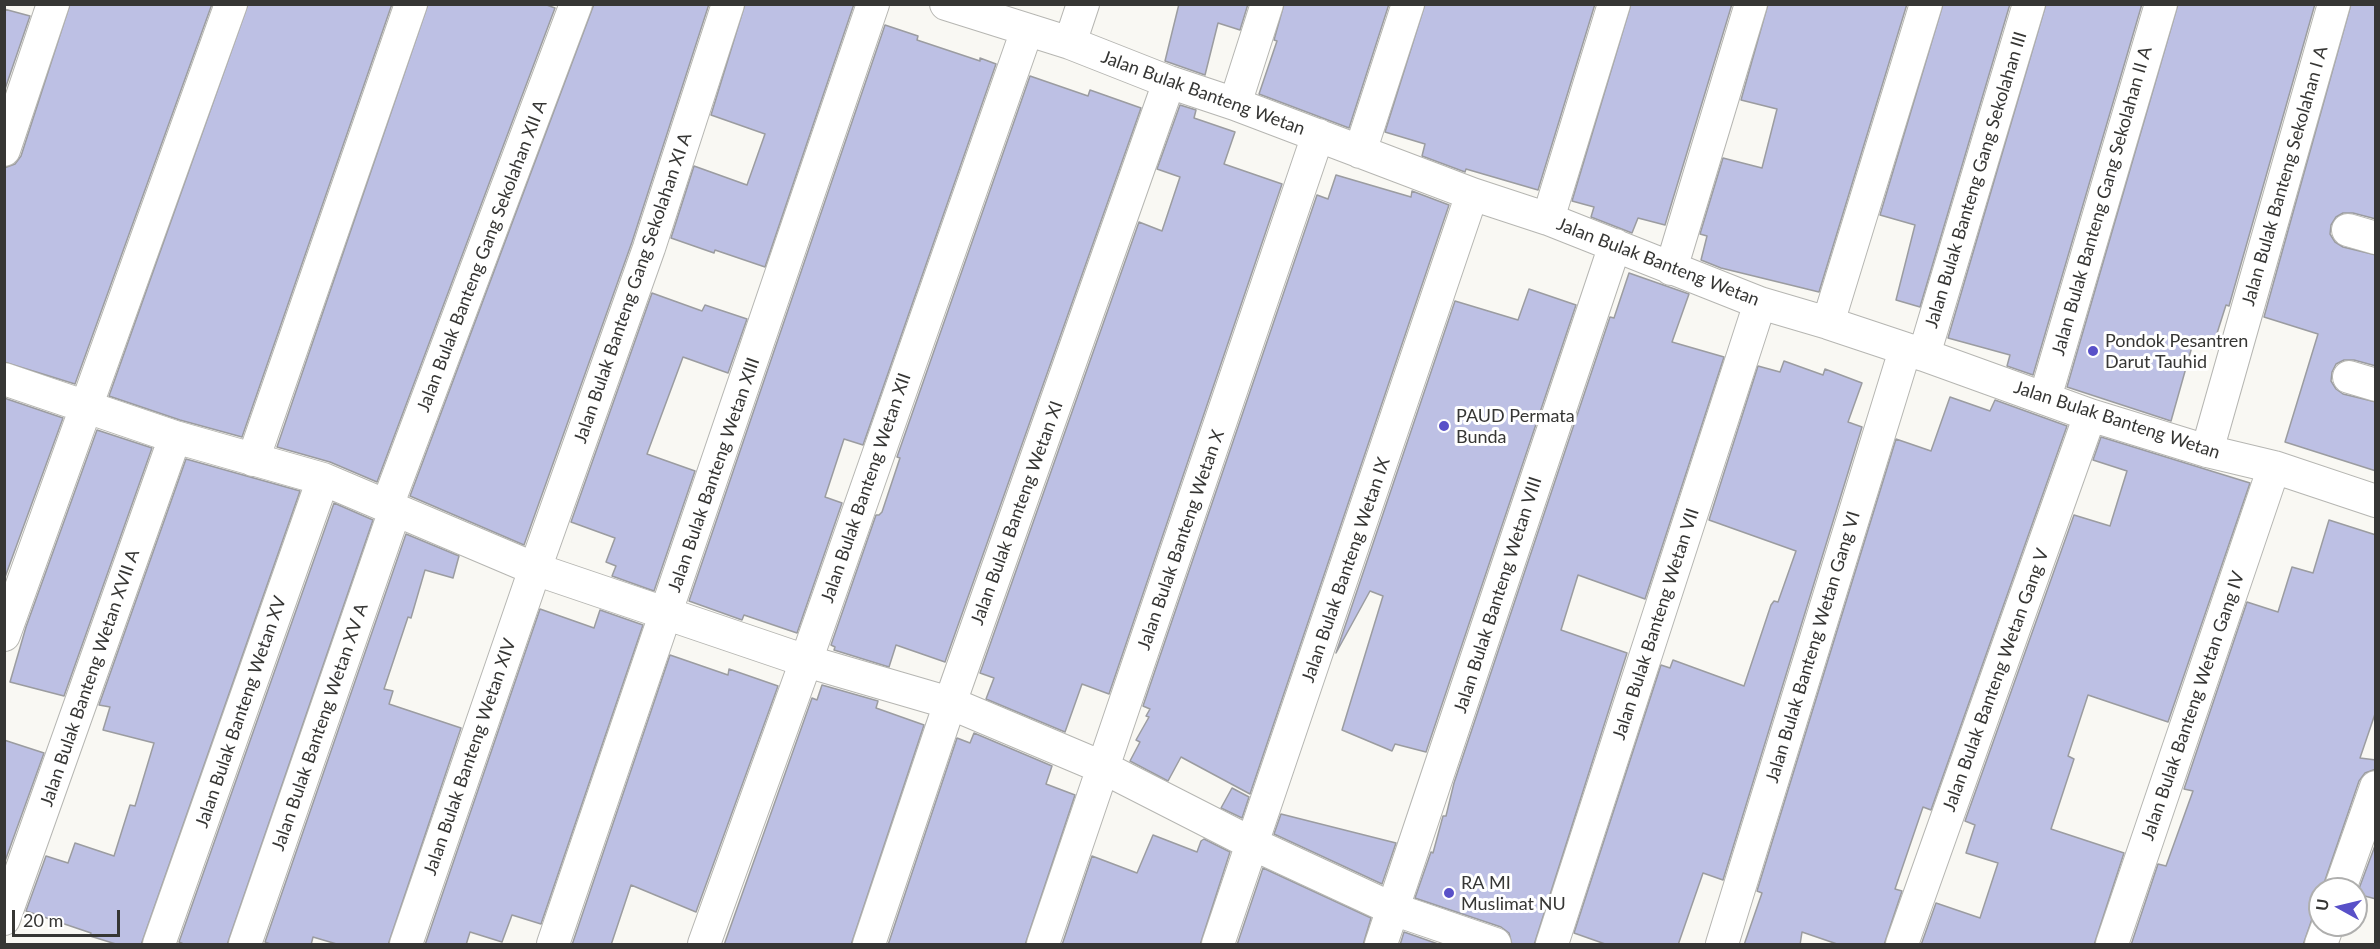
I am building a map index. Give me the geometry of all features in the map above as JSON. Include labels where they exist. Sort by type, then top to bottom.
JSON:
[{"type":"street","points":[[4,150],[53,4]]},
{"type":"street","points":[[4,635],[231,4]]},
{"type":"street","points":[[253,460],[411,4]]},
{"type":"street","name":"Jalan Bulak Banteng Gang Sekolahan XII A","points":[[391,508],[576,4]]},
{"type":"street","name":"Jalan Bulak Banteng Gang Sekolahan XI A","points":[[535,569],[649,248],[728,4]]},
{"type":"street","name":"Jalan Bulak Banteng Wetan XIII","points":[[553,945],[873,4]]},
{"type":"street","name":"Jalan Bulak Banteng Wetan","points":[[946,4],[1070,43],[1472,194],[1548,219],[1760,303],[1914,352],[2090,415],[2207,451],[2274,466],[2376,501]]},
{"type":"street","points":[[1070,43],[1083,4]]},
{"type":"street","points":[[1235,104],[1267,4]]},
{"type":"street","points":[[1360,152],[1408,4]]},
{"type":"street","points":[[1548,219],[1614,4]]},
{"type":"street","points":[[1671,269],[1750,4]]},
{"type":"street","points":[[1828,323],[1926,4]]},
{"type":"street","name":"Jalan Bulak Banteng Gang Sekolahan III","points":[[1914,352],[2029,4]]},
{"type":"street","name":"Jalan Bulak Banteng Gang Sekolahan II A","points":[[2044,398],[2161,4]]},
{"type":"street","name":"Jalan Bulak Banteng Sekolahan I A","points":[[2207,451],[2334,4]]},
{"type":"street","name":"Jalan Bulak Banteng Wetan XII","points":[[704,945],[1027,30]]},
{"type":"street","name":"Jalan Bulak Banteng Wetan XI","points":[[869,945],[950,703],[1169,82]]},
{"type":"street","name":"Jalan Bulak Banteng Wetan X","points":[[1043,945],[1318,135]]},
{"type":"street","name":"Jalan Bulak Banteng Wetan IX","points":[[1218,945],[1472,194]]},
{"type":"street","name":"Jalan Bulak Banteng Wetan VIII","points":[[1382,945],[1615,245]]},
{"type":"street","name":"Jalan Bulak Banteng Wetan VII","points":[[1552,945],[1760,303]]},
{"type":"street","name":"Jalan Bulak Banteng Wetan Gang VI","points":[[1722,945],[1914,352]]},
{"type":"street","points":[[4,379],[175,437],[323,479],[535,569],[806,661],[950,703],[1104,768],[1253,844],[1393,909],[1495,945]]},
{"type":"street","name":"Jalan Bulak Banteng Wetan Gang V","points":[[1902,945],[2090,415]]},
{"type":"street","name":"Jalan Bulak Banteng Wetan XVII A","points":[[4,919],[175,437]]},
{"type":"street","name":"Jalan Bulak Banteng Wetan Gang IV","points":[[2112,945],[2274,466]]},
{"type":"street","name":"Jalan Bulak Banteng Wetan XV","points":[[159,945],[323,479]]},
{"type":"street","name":"Jalan Bulak Banteng Wetan XV A","points":[[245,945],[391,508]]},
{"type":"street","name":"Jalan Bulak Banteng Wetan XIV","points":[[406,945],[535,569]]},
{"type":"street","points":[[2344,877],[2376,786]]},
{"type":"building","points":[[70,4],[212,4],[75,384],[4,362],[4,168],[15,164],[21,156]]},
{"type":"building","points":[[248,4],[392,4],[242,437],[180,420],[109,396]]},
{"type":"building","points":[[428,4],[544,4],[555,8],[377,482],[330,462],[277,447]]},
{"type":"building","points":[[594,4],[709,4],[632,242],[524,545],[410,496]]},
{"type":"building","points":[[745,4],[854,4],[765,267],[671,238],[694,166],[747,185],[765,134],[711,115]]},
{"type":"building","points":[[1179,4],[1248,4],[1240,30],[1218,23],[1205,75],[1165,61]]},
{"type":"building","points":[[1284,4],[1389,4],[1349,128],[1259,94],[1277,41],[1274,40]]},
{"type":"building","points":[[1425,4],[1595,4],[1538,190],[1466,169],[1465,172],[1422,156],[1425,144],[1385,132]]},
{"type":"building","points":[[1631,4],[1732,4],[1665,225],[1638,218],[1632,233],[1591,217],[1594,207],[1572,201]]},
{"type":"building","points":[[1768,4],[1907,4],[1819,292],[1721,268],[1701,260],[1707,236],[1700,234],[1723,158],[1762,168],[1777,109],[1741,100]]},
{"type":"building","points":[[1943,4],[2010,4],[1920,307],[1896,300],[1915,225],[1880,215]]},
{"type":"building","points":[[2046,4],[2142,4],[2033,375],[2007,366],[2010,355],[1948,338]]},
{"type":"building","points":[[2178,4],[2315,4],[2229,306],[2226,305],[2212,349],[2193,343],[2171,421],[2067,387]]},
{"type":"building","points":[[2351,4],[2376,4],[2376,219],[2343,213],[2336,217],[2331,225],[2330,234],[2335,242],[2343,247],[2376,255],[2376,366],[2354,360],[2344,360],[2336,364],[2331,381],[2343,394],[2376,402],[2376,471],[2285,442],[2318,334],[2264,317]]},
{"type":"building","points":[[4,9],[30,16],[4,92]]},
{"type":"building","points":[[885,25],[918,36],[917,40],[996,64],[863,445],[844,439],[825,497],[842,503],[797,633],[744,615],[742,620],[689,601]]},
{"type":"building","points":[[1030,76],[1088,96],[1090,90],[1141,108],[945,662],[896,645],[889,667],[834,650],[835,647],[831,645],[876,515],[882,512],[900,458],[897,457]]},
{"type":"building","points":[[1180,105],[1196,110],[1194,118],[1235,132],[1224,164],[1282,184],[1109,694],[1082,684],[1065,732],[986,699],[994,678],[980,673],[1139,222],[1162,231],[1180,177],[1157,169]]},
{"type":"building","points":[[1336,175],[1411,197],[1412,191],[1449,205],[1250,794],[1181,757],[1168,781],[1130,761],[1140,742],[1136,740],[1149,717],[1146,716],[1150,709],[1143,706],[1317,195],[1328,199]]},
{"type":"building","points":[[1629,273],[1689,294],[1672,342],[1724,357],[1645,599],[1578,575],[1561,630],[1627,653],[1534,945],[1512,945],[1509,933],[1501,927],[1415,898],[1431,852],[1433,853],[1443,816],[1446,816],[1454,783],[1610,317],[1614,318]]},
{"type":"building","points":[[1529,289],[1576,305],[1426,752],[1395,744],[1392,751],[1342,730],[1383,596],[1370,591],[1336,653],[1455,301],[1518,320]]},
{"type":"building","points":[[652,293],[702,311],[705,305],[747,319],[728,373],[683,357],[647,454],[695,471],[654,591],[612,576],[616,566],[606,562],[615,538],[571,522]]},
{"type":"building","points":[[1784,361],[1823,375],[1825,369],[1862,383],[1848,422],[1862,427],[1723,880],[1703,873],[1678,945],[1608,945],[1574,933],[1661,665],[1670,668],[1673,660],[1744,686],[1771,605],[1774,601],[1778,602],[1796,551],[1709,520],[1758,366],[1780,372]]},
{"type":"building","points":[[1950,397],[1990,411],[1995,400],[2067,426],[1931,810],[1923,807],[1895,889],[1902,891],[1884,945],[1840,945],[1802,932],[1800,945],[1744,945],[1762,893],[1757,891],[1896,439],[1931,451]]},
{"type":"building","points":[[4,398],[63,418],[4,580]]},
{"type":"building","points":[[97,430],[152,448],[64,696],[10,682],[26,627]]},
{"type":"building","points":[[2101,437],[2250,483],[2168,722],[2088,695],[2068,756],[2074,759],[2051,829],[2124,853],[2094,945],[1921,945],[1936,903],[1980,918],[1998,863],[1966,853],[1975,825],[1965,821],[2074,515],[2110,526],[2127,471],[2093,460]]},
{"type":"building","points":[[186,459],[300,491],[141,945],[119,945],[26,911],[46,856],[68,863],[75,843],[114,856],[130,805],[135,806],[154,743],[103,730],[110,707],[99,705]]},
{"type":"building","points":[[334,503],[373,520],[227,945],[186,945],[179,942]]},
{"type":"building","points":[[2329,520],[2376,535],[2376,711],[2360,758],[2376,760],[2376,769],[2365,773],[2359,781],[2326,877],[2308,877],[2308,931],[2303,945],[2131,945],[2158,864],[2166,866],[2193,791],[2184,789],[2247,602],[2278,612],[2292,567],[2313,573]]},
{"type":"building","points":[[406,534],[459,556],[453,578],[425,570],[411,618],[408,617],[384,689],[393,691],[389,704],[461,728],[388,945],[340,945],[313,937],[311,945],[273,945],[265,942]]},
{"type":"building","points":[[540,609],[594,628],[600,610],[643,625],[541,924],[512,915],[502,942],[470,932],[466,945],[425,945]]},
{"type":"building","points":[[670,655],[728,675],[729,669],[778,686],[696,912],[631,885],[611,945],[572,945]]},
{"type":"building","points":[[822,685],[878,701],[876,708],[924,725],[851,945],[724,945],[812,698],[817,700]]},
{"type":"building","points":[[974,733],[1052,766],[1046,784],[1075,795],[1025,945],[888,945],[957,738],[970,743]]},
{"type":"building","points":[[4,740],[44,753],[4,864]]},
{"type":"building","points":[[1232,788],[1249,797],[1242,818],[1221,808]]},
{"type":"building","points":[[1281,814],[1396,843],[1382,884],[1274,834]]},
{"type":"building","points":[[1153,835],[1197,852],[1204,839],[1230,852],[1200,945],[1062,945],[1092,856],[1137,873]]},
{"type":"building","points":[[2376,843],[2376,899],[2368,897],[2368,877],[2363,877]]},
{"type":"building","points":[[1263,868],[1371,918],[1363,945],[1237,945]]},
{"type":"building","points":[[1404,932],[1441,945],[1400,945]]},
{"type":"place","name":"Pondok Pesantren Darut Tauhid","points":[[2093,351]]},
{"type":"place","name":"PAUD Permata Bunda","points":[[1444,426]]},
{"type":"place","name":"RA MI Muslimat NU","points":[[1449,893]]}]
